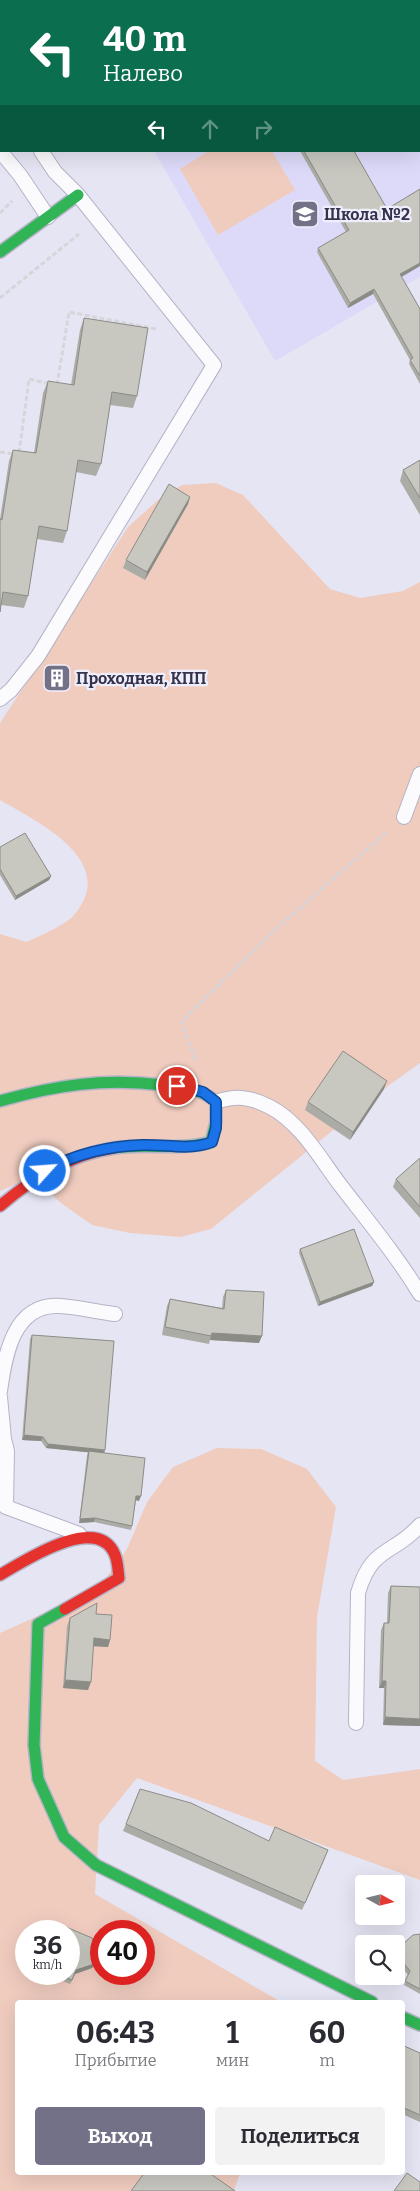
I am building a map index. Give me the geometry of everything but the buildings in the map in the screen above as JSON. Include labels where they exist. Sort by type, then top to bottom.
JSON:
[{"type":"street","points":[[0,252],[78,195]]},
{"type":"street","points":[[0,1101],[53,1086],[92,1080],[126,1079],[203,1092],[216,1102],[216,1128],[212,1142],[197,1147],[142,1145],[99,1150],[56,1164],[23,1186],[0,1206]]},
{"type":"street","points":[[0,1575],[60,1543],[84,1536],[101,1540],[114,1553],[119,1566],[119,1578],[38,1624],[34,1745],[38,1779],[64,1838],[96,1865],[368,2000]]},
{"type":"street","points":[[405,2018],[420,2025]]},
{"type":"lane","points":[[0,152],[20,174],[48,217]]},
{"type":"lane","points":[[0,699],[11,690],[38,656],[214,366],[78,195],[55,172],[42,152]]},
{"type":"lane","points":[[404,817],[420,774]]},
{"type":"lane","points":[[216,1102],[232,1096],[248,1099],[271,1108],[293,1124],[388,1247],[420,1294]]},
{"type":"lane","points":[[0,1392],[4,1365],[14,1334],[24,1318],[40,1309],[58,1306],[115,1314]]},
{"type":"lane","points":[[0,1397],[4,1439],[8,1451],[6,1507],[84,1536]]},
{"type":"lane","points":[[356,1723],[358,1593],[364,1573],[379,1555],[420,1525]]},
{"type":"path","points":[[0,298],[96,220]]},
{"type":"path","points":[[0,452],[19,454],[29,379],[58,385],[69,312],[162,330],[156,322]]},
{"type":"path","points":[[181,1022],[279,926],[404,817]]},
{"type":"shaded area","name":"Школа №2","points":[[155,152],[420,152],[420,277],[275,361]]},
{"type":"shaded area","points":[[207,152],[273,152],[295,190],[218,235],[180,169]]},
{"type":"shaded area","points":[[216,483],[243,495],[330,589],[360,598],[403,591],[420,582],[420,1063],[384,1089],[211,1229],[181,1237],[130,1233],[92,1225],[61,1203],[33,1177],[0,1191],[0,934],[27,942],[65,923],[74,915],[86,895],[87,877],[81,861],[68,846],[52,832],[0,800],[0,723],[128,527],[158,500],[182,485]]},
{"type":"shaded area","points":[[217,1448],[261,1449],[307,1469],[336,1507],[317,1617],[315,1761],[343,1780],[420,1769],[420,1880],[137,1778],[99,1825],[95,1894],[140,1920],[90,1920],[90,1985],[155,1985],[155,1929],[278,2000],[15,2000],[15,2175],[239,2175],[234,2191],[0,2191],[0,1633],[98,1589],[127,1549],[147,1502],[173,1467]]},
{"type":"traffic: fast","points":[[0,252],[78,195]]},
{"type":"traffic: fast","points":[[0,1101],[61,1087],[120,1082],[184,1088],[198,1091],[216,1102],[216,1122],[211,1142],[175,1147],[138,1146],[114,1148]]},
{"type":"traffic: fast","points":[[65,1609],[38,1624],[34,1745],[38,1779],[64,1837],[96,1865],[368,2000]]},
{"type":"traffic: fast","points":[[405,2018],[420,2025]]},
{"type":"traffic: jam","points":[[0,1206],[26,1186],[53,1169],[82,1156],[114,1148]]},
{"type":"traffic: jam","points":[[0,1575],[42,1551],[60,1544],[77,1539],[93,1538],[106,1543],[115,1555],[119,1578],[65,1609]]},
{"type":"place","name":"Школа №2","points":[[305,214]]},
{"type":"place","name":"Проходная, КПП","points":[[57,678]]},
{"type":"route","points":[[45,1171],[56,1164],[99,1150],[142,1145],[197,1147],[212,1142],[216,1128],[216,1102],[210,1095],[203,1092],[177,1086]]}]
